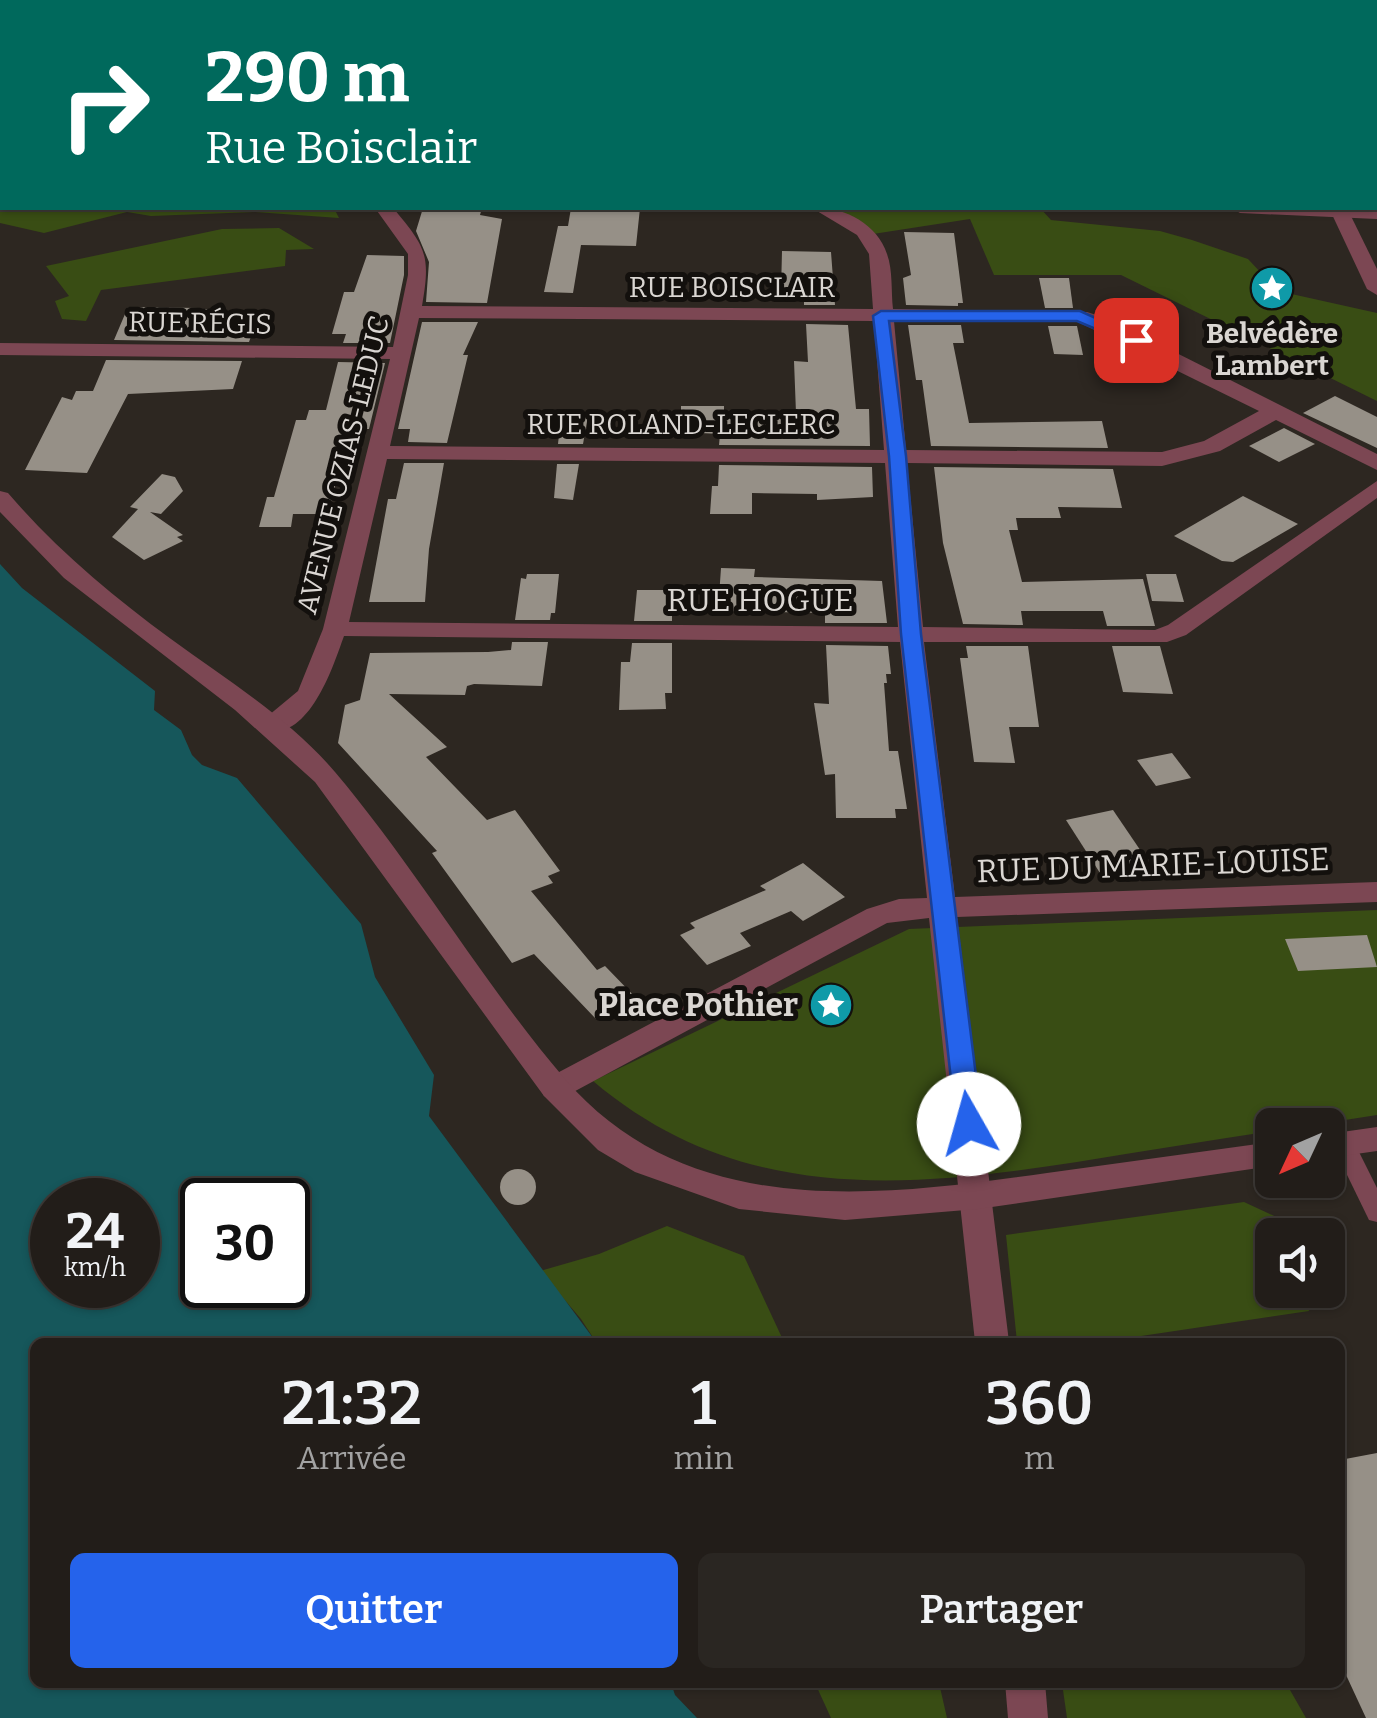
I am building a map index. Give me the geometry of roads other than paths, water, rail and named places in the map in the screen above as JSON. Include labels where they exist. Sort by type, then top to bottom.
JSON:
[{"type":"street","name":"AVENUE OZIAS-LEDUC","points":[[270,725],[310,694],[335,629],[411,312],[419,248],[386,210]]},
{"type":"street","points":[[824,210],[847,220],[873,240],[878,254],[911,634],[992,1338]]},
{"type":"street","points":[[1340,210],[1377,214]]},
{"type":"street","points":[[1340,210],[1377,289]]},
{"type":"street","name":"RUE BOISCLAIR","points":[[411,312],[1080,316],[1102,323],[1377,463]]},
{"type":"street","name":"RUE RÉGIS","points":[[0,350],[399,353]]},
{"type":"street","name":"RUE ROLAND-LECLERC","points":[[376,452],[1162,458],[1212,446],[1274,412]]},
{"type":"street","name":"RUE HOGUE","points":[[335,629],[1133,640],[1158,637],[1177,630],[1377,488]]},
{"type":"street","points":[[0,498],[74,575],[216,680],[324,776],[555,1088],[609,1141],[646,1163],[739,1196],[845,1208],[978,1196],[1255,1156]]},
{"type":"street","name":"RUE DU MARIE-LOUISE","points":[[555,1088],[877,916],[899,909],[1377,892]]},
{"type":"street","points":[[1345,1144],[1377,1139]]},
{"type":"street","points":[[1026,1688],[1028,1718]]},
{"type":"lane","points":[[1345,1160],[1377,1213]]},
{"type":"water","points":[[0,564],[22,588],[155,691],[154,710],[181,730],[192,755],[202,765],[237,778],[361,924],[375,977],[434,1075],[429,1116],[593,1338],[30,1338],[30,1688],[673,1688],[697,1718],[0,1718]]},
{"type":"place","name":"Belvédère Lambert","points":[[1272,288]]},
{"type":"place","name":"Place Pothier","points":[[831,1005]]}]
